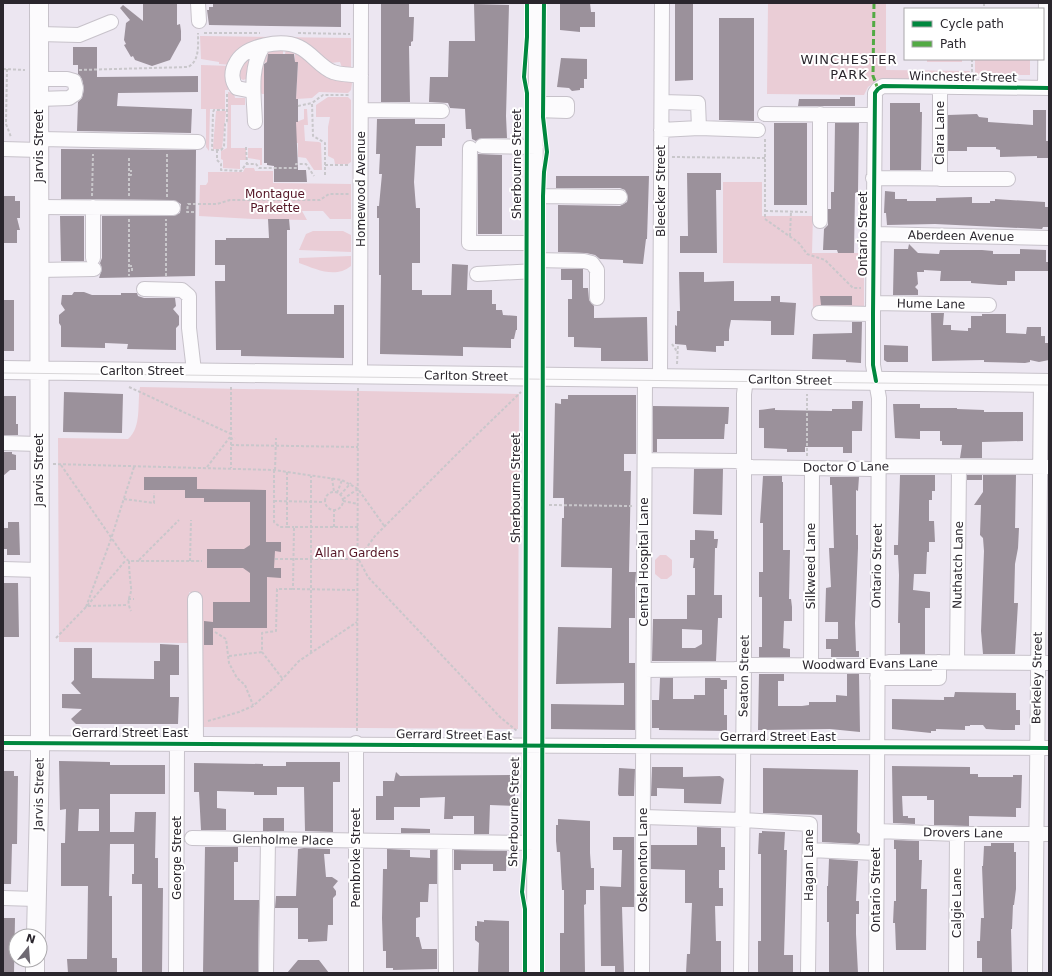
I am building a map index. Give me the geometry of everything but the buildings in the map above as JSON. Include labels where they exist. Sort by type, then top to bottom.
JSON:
[{"type":"main road","name":"Jarvis Street","points":[[36,928],[40,743],[40,145],[39,99],[32,74],[39,34],[39,3]]},
{"type":"main road","name":"Carlton Street","points":[[3,370],[194,371],[359,381],[535,376],[1045,383]]},
{"type":"street","points":[[198,3],[198,27]]},
{"type":"street","name":"Homewood Avenue","points":[[359,381],[361,3]]},
{"type":"street","name":"Sherbourne Street","points":[[534,973],[536,3]]},
{"type":"street","name":"Bleecker Street","points":[[652,378],[661,157],[662,3]]},
{"type":"street","points":[[1046,3],[1047,88]]},
{"type":"street","points":[[39,34],[79,35],[111,22]]},
{"type":"street","points":[[253,88],[247,90],[237,88],[233,83],[232,76],[236,63],[247,50],[254,47],[293,45],[300,47],[332,72],[361,75]]},
{"type":"street","points":[[255,122],[253,88],[255,61],[263,46]]},
{"type":"street","points":[[32,74],[67,79],[76,83],[75,94],[69,98],[39,99]]},
{"type":"street","name":"Winchester Street","points":[[878,89],[883,86],[1047,88]]},
{"type":"street","name":"Clara Lane","points":[[940,87],[940,179]]},
{"type":"street","name":"Ontario Street","points":[[876,973],[876,671],[879,398],[874,365],[873,178],[874,98],[878,89]]},
{"type":"street","points":[[662,102],[698,103],[699,128]]},
{"type":"street","points":[[361,110],[442,111]]},
{"type":"street","points":[[765,114],[874,115]]},
{"type":"street","points":[[820,114],[820,221]]},
{"type":"street","points":[[661,130],[699,128],[761,134]]},
{"type":"street","points":[[8,146],[198,142]]},
{"type":"street","points":[[536,147],[476,147],[469,243],[536,243]]},
{"type":"street","points":[[873,178],[1008,179]]},
{"type":"street","points":[[536,196],[620,197]]},
{"type":"street","points":[[40,207],[173,208]]},
{"type":"street","points":[[39,270],[94,264],[92,207]]},
{"type":"street","name":"Aberdeen Avenue","points":[[873,234],[1049,238]]},
{"type":"street","points":[[477,274],[536,265],[584,261],[592,263],[597,270],[597,298]]},
{"type":"street","points":[[144,289],[182,290],[189,296],[189,328],[194,371]]},
{"type":"street","name":"Hume Lane","points":[[819,313],[873,308],[989,305]]},
{"type":"street","name":"Central Hospital Lane","points":[[644,747],[645,460],[652,378]]},
{"type":"street","name":"Seaton Street","points":[[740,973],[743,820],[744,394],[746,379]]},
{"type":"street","name":"Berkeley Street","points":[[1035,973],[1043,833],[1045,383]]},
{"type":"street","points":[[3,444],[39,444]]},
{"type":"street","name":"Doctor O Lane","points":[[645,460],[737,461],[751,467],[1045,467]]},
{"type":"street","name":"Silkweed Lane","points":[[809,468],[811,665]]},
{"type":"street","name":"Nuthatch Lane","points":[[957,662],[959,468]]},
{"type":"street","points":[[3,569],[39,570]]},
{"type":"street","points":[[195,599],[196,743]]},
{"type":"street","name":"Woodward Evans Lane","points":[[644,670],[736,669],[750,665],[870,666],[876,671],[939,678],[939,662],[1043,663]]},
{"type":"street","name":"Gerrard Street East","points":[[3,743],[196,743],[356,737],[535,746],[1043,747]]},
{"type":"street","name":"Pembroke Street","points":[[356,737],[356,973]]},
{"type":"street","name":"George Street","points":[[176,973],[177,743]]},
{"type":"street","name":"Oskenonton Lane","points":[[642,973],[644,747]]},
{"type":"street","points":[[643,817],[743,820]]},
{"type":"street","name":"Hagan Lane","points":[[743,820],[810,824],[808,973]]},
{"type":"street","name":"Drovers Lane","points":[[876,831],[957,834],[1043,833]]},
{"type":"street","name":"Calgie Lane","points":[[956,973],[957,834]]},
{"type":"street","name":"Glenholme Place","points":[[192,838],[534,843]]},
{"type":"street","points":[[266,973],[268,839]]},
{"type":"street","points":[[446,842],[446,973]]},
{"type":"street","points":[[810,850],[876,852]]},
{"type":"street","points":[[3,898],[36,899]]},
{"type":"path","points":[[79,70],[188,67],[194,63],[197,56],[198,27]]},
{"type":"path","points":[[972,60],[972,80]]},
{"type":"path","points":[[3,69],[32,74]]},
{"type":"path","points":[[7,69],[6,124],[8,146]]},
{"type":"path","points":[[227,110],[214,110],[213,112],[212,150],[223,150],[227,110],[227,91],[237,88]]},
{"type":"path","points":[[298,106],[312,103],[323,95],[353,95]]},
{"type":"path","points":[[312,103],[313,136],[325,143],[325,175]]},
{"type":"path","points":[[761,134],[765,158],[765,219],[800,243],[807,254],[825,260],[853,288],[864,288]]},
{"type":"path","points":[[217,150],[216,160],[221,164],[221,170],[241,171],[247,164],[246,147]]},
{"type":"path","points":[[92,207],[93,154]]},
{"type":"path","points":[[661,157],[765,158]]},
{"type":"path","points":[[247,164],[256,164],[259,168],[296,168],[296,164],[306,164],[314,176]]},
{"type":"path","points":[[325,165],[352,165]]},
{"type":"path","points":[[129,175],[131,175],[132,170]]},
{"type":"path","points":[[194,212],[188,212],[188,204],[217,204],[230,200],[320,200],[329,194],[352,194]]},
{"type":"path","points":[[765,211],[809,212]]},
{"type":"path","points":[[790,236],[791,211]]},
{"type":"path","points":[[129,266],[132,266],[132,274]]},
{"type":"path","points":[[677,364],[678,344]]},
{"type":"path","points":[[356,737],[359,381]]},
{"type":"path","points":[[126,385],[235,438]]},
{"type":"path","points":[[231,387],[231,468]]},
{"type":"path","points":[[358,559],[372,540],[521,392]]},
{"type":"path","points":[[807,394],[809,468]]},
{"type":"path","points":[[207,467],[231,436]]},
{"type":"path","points":[[276,438],[277,446],[274,470],[274,522],[280,527],[358,527]]},
{"type":"path","points":[[231,445],[358,448]]},
{"type":"path","points":[[39,464],[134,467],[207,467],[274,470],[332,478],[351,483],[358,488],[385,527]]},
{"type":"path","points":[[61,465],[111,540],[126,559],[130,561],[202,560]]},
{"type":"path","points":[[86,607],[111,540],[134,467]]},
{"type":"path","points":[[287,472],[287,527]]},
{"type":"path","points":[[311,476],[311,653]]},
{"type":"path","points":[[332,478],[336,492],[340,495],[342,500],[341,506],[334,510]]},
{"type":"path","points":[[324,502],[328,494],[336,492],[342,480]]},
{"type":"path","points":[[340,495],[351,483]]},
{"type":"path","points":[[342,500],[358,488]]},
{"type":"path","points":[[124,499],[154,504],[154,494]]},
{"type":"path","points":[[342,500],[358,504]]},
{"type":"path","points":[[274,501],[324,502]]},
{"type":"path","points":[[324,502],[327,507],[334,510]]},
{"type":"path","points":[[549,505],[645,506]]},
{"type":"path","points":[[334,510],[334,527]]},
{"type":"path","points":[[139,560],[179,520]]},
{"type":"path","points":[[190,560],[191,520]]},
{"type":"path","points":[[293,589],[294,527]]},
{"type":"path","points":[[274,558],[358,559]]},
{"type":"path","points":[[56,638],[86,607],[126,559]]},
{"type":"path","points":[[358,559],[368,577],[500,717],[517,731]]},
{"type":"path","points":[[130,561],[129,580],[131,588],[128,605],[131,611]]},
{"type":"path","points":[[282,678],[262,652],[262,633],[276,631],[277,589],[358,590]]},
{"type":"path","points":[[128,599],[134,599]]},
{"type":"path","points":[[86,607],[128,605]]},
{"type":"path","points":[[195,726],[253,706],[299,661],[357,622]]},
{"type":"path","points":[[215,632],[226,639],[229,663],[237,678],[245,685],[253,706]]},
{"type":"path","points":[[229,656],[262,652]]},
{"type":"green space","name":"WINCHESTER PARK","points":[[768,3],[886,3],[886,70],[970,71],[966,79],[879,79],[868,87],[864,95],[767,94]]},
{"type":"green space","points":[[200,36],[351,38],[351,67],[343,71],[340,62],[330,63],[293,41],[232,65],[219,64],[219,62],[201,59]]},
{"type":"green space","points":[[283,49],[283,54],[268,54],[267,62],[264,63],[265,94],[262,94],[259,91],[261,55],[267,51]]},
{"type":"green space","points":[[286,49],[295,50],[348,79],[352,83],[351,90],[348,93],[319,92],[312,98],[296,99],[298,63],[295,62],[295,54],[285,54]]},
{"type":"green space","points":[[251,53],[249,78],[243,80],[240,78],[238,66]]},
{"type":"green space","points":[[927,60],[962,60],[962,62],[927,62]]},
{"type":"green space","points":[[975,60],[1030,60],[1030,75],[975,75]]},
{"type":"green space","points":[[201,65],[232,66],[228,80],[228,90],[225,90],[225,109],[210,109],[209,151],[206,147],[206,109],[201,109]]},
{"type":"green space","points":[[228,92],[234,93],[235,98],[245,98],[245,105],[231,105],[231,148],[246,148],[246,160],[240,160],[240,169],[223,168],[223,160],[221,159],[221,151],[227,148]]},
{"type":"green space","points":[[328,97],[348,97],[351,100],[351,162],[348,164],[335,164],[334,159],[328,156],[328,127],[330,117],[316,117],[316,105]]},
{"type":"green space","points":[[304,109],[307,109],[308,125],[304,125],[305,141],[321,143],[322,170],[314,170],[306,158],[298,157],[298,143],[295,143],[296,122],[304,119]]},
{"type":"green space","points":[[216,111],[226,111],[222,149],[213,149]]},
{"type":"green space","points":[[248,148],[262,148],[262,165],[260,165],[260,160],[248,158]]},
{"type":"green space","name":"Montague Parkette","points":[[245,168],[254,168],[255,171],[273,171],[273,183],[351,184],[351,219],[330,219],[323,211],[302,211],[307,220],[199,216],[200,185],[206,185],[208,182],[208,172],[243,172]]},
{"type":"green space","points":[[723,182],[762,182],[762,216],[813,216],[812,253],[864,253],[864,311],[813,310],[812,264],[723,263]]},
{"type":"green space","points":[[313,231],[343,231],[351,235],[351,252],[299,250],[306,234]]},
{"type":"green space","points":[[351,256],[351,266],[339,272],[325,272],[299,263],[299,258]]},
{"type":"green space","name":"Allan Gardens","points":[[140,387],[519,394],[518,729],[201,727],[201,601],[189,592],[188,643],[59,642],[58,438],[128,439],[137,422]]},
{"type":"green space","points":[[660,555],[666,555],[672,560],[672,575],[667,579],[661,579],[655,574],[655,560]]},
{"type":"tram line","points":[[3,373],[1049,385]]},
{"type":"marked path","points":[[874,3],[873,76],[878,89]]},
{"type":"cycle path","points":[[525,973],[525,909],[522,892],[525,858],[527,93],[524,77],[527,37],[527,3]]},
{"type":"cycle path","points":[[542,973],[543,196],[547,152],[543,117],[544,3]]},
{"type":"cycle path","points":[[876,381],[873,365],[875,93],[883,86],[1049,88]]},
{"type":"cycle path","points":[[3,743],[1049,748]]},
{"type":"district","name":"WINCHESTER PARK","points":[[849,66]]}]
